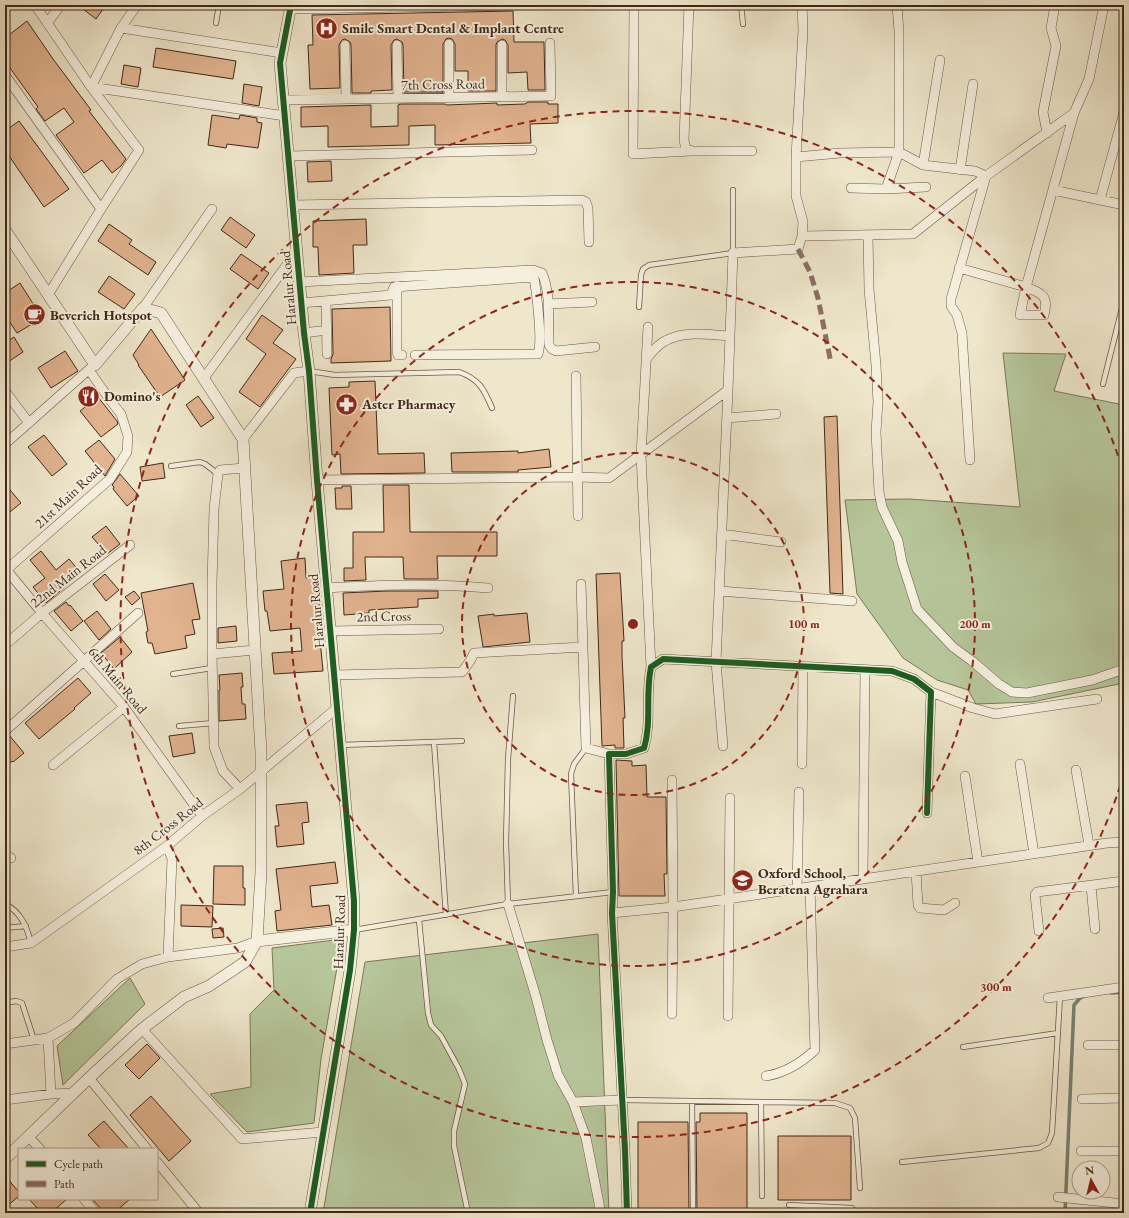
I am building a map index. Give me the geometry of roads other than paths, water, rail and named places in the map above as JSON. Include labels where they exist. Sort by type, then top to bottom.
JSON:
[{"type":"street","points":[[35,5],[91,87],[139,150],[48,295]]},
{"type":"street","points":[[48,23],[61,5]]},
{"type":"street","points":[[91,87],[121,28],[137,5]]},
{"type":"street","points":[[290,7],[528,5]]},
{"type":"street","points":[[634,5],[633,154],[692,151],[752,151]]},
{"type":"street","points":[[689,5],[684,140],[686,149],[692,151]]},
{"type":"street","points":[[723,746],[716,662],[733,253],[798,249],[802,236],[803,222],[796,196],[796,157],[803,30],[802,5]]},
{"type":"street","points":[[886,189],[899,152],[899,32],[897,5]]},
{"type":"street","points":[[1047,133],[1043,112],[1056,46],[1051,28],[1055,5]]},
{"type":"street","points":[[959,268],[1026,287],[1074,113],[1089,79],[1104,5]]},
{"type":"street","name":"Haralur Road","points":[[290,7],[280,63],[299,282],[309,370],[326,588],[354,901],[354,930],[350,970],[310,1213]]},
{"type":"street","points":[[121,28],[282,53]]},
{"type":"street","name":"7th Cross Road","points":[[283,100],[551,96],[550,43]]},
{"type":"street","points":[[449,44],[449,98]]},
{"type":"street","points":[[345,45],[346,99]]},
{"type":"street","points":[[397,45],[398,98]]},
{"type":"street","points":[[502,45],[502,97]]},
{"type":"street","points":[[923,165],[940,60]]},
{"type":"street","points":[[5,75],[101,209]]},
{"type":"street","points":[[960,170],[973,84]]},
{"type":"street","points":[[91,87],[285,116]]},
{"type":"street","points":[[1100,200],[1124,112]]},
{"type":"street","points":[[802,236],[913,234],[986,176],[1074,113]]},
{"type":"street","points":[[288,156],[532,150]]},
{"type":"street","points":[[796,157],[840,153],[899,152],[923,165],[974,171],[986,176]]},
{"type":"street","points":[[970,460],[962,333],[957,315],[951,306],[951,299],[986,176]]},
{"type":"street","points":[[851,188],[886,189],[926,187]]},
{"type":"street","points":[[1053,190],[1124,206]]},
{"type":"street","points":[[293,205],[582,200],[586,202],[588,208],[589,242]]},
{"type":"street","points":[[5,444],[92,367],[143,308],[212,209]]},
{"type":"street","points":[[5,230],[48,295],[92,367]]},
{"type":"street","points":[[868,235],[869,289],[878,402],[876,432],[879,492],[882,507],[898,541],[902,562],[917,609],[953,647],[999,684],[1012,692],[1027,693],[1092,680],[1124,669]]},
{"type":"street","points":[[204,378],[297,251]]},
{"type":"street","points":[[301,303],[391,295],[393,294],[393,288],[397,286],[542,273],[548,304],[549,345],[556,351],[595,347]]},
{"type":"street","points":[[299,282],[533,274]]},
{"type":"street","points":[[415,355],[538,354],[539,330],[533,274]]},
{"type":"street","points":[[397,286],[397,352],[398,355],[402,355]]},
{"type":"street","points":[[326,301],[328,354]]},
{"type":"street","points":[[548,304],[592,302]]},
{"type":"street","points":[[5,1159],[142,1029],[184,997],[209,986],[245,962],[257,941],[261,872],[261,771],[244,468],[244,439],[161,313],[143,308]]},
{"type":"street","points":[[582,584],[586,748],[609,754],[626,754],[644,748],[648,736],[648,680],[650,667],[641,455],[648,327]]},
{"type":"street","points":[[304,332],[327,330]]},
{"type":"street","points":[[647,358],[664,341],[675,337],[690,334],[730,336]]},
{"type":"street","name":"21st Main Road","points":[[6,570],[110,479],[127,452],[128,436],[121,414],[110,400],[92,367]]},
{"type":"street","points":[[244,439],[294,373],[309,370]]},
{"type":"street","points":[[576,376],[576,477],[578,516]]},
{"type":"street","points":[[317,480],[576,477],[609,478],[728,390]]},
{"type":"street","points":[[5,391],[30,423]]},
{"type":"street","points":[[727,418],[776,414]]},
{"type":"street","points":[[240,789],[223,771],[214,747],[212,654],[214,509],[218,474],[220,470],[244,468]]},
{"type":"street","points":[[722,534],[781,542]]},
{"type":"street","name":"22nd Main Road","points":[[5,645],[42,613],[130,545]]},
{"type":"street","name":"6th Main Road","points":[[6,570],[124,707],[202,816]]},
{"type":"street","points":[[326,588],[401,584],[457,585],[488,588]]},
{"type":"street","points":[[719,591],[852,601]]},
{"type":"street","points":[[5,731],[138,613]]},
{"type":"street","name":"2nd Cross","points":[[330,631],[439,629]]},
{"type":"street","points":[[334,675],[462,672],[470,661],[474,652],[584,647]]},
{"type":"street","points":[[212,654],[255,650]]},
{"type":"street","points":[[650,667],[663,659],[803,668],[892,671],[914,679],[932,692],[973,708],[996,714],[1097,698]]},
{"type":"street","points":[[802,764],[803,668]]},
{"type":"street","points":[[863,879],[865,670]]},
{"type":"street","points":[[927,813],[932,692]]},
{"type":"street","points":[[53,765],[124,707]]},
{"type":"street","name":"8th Cross Road","points":[[5,947],[31,943],[167,846],[202,816],[240,789],[337,708]]},
{"type":"street","points":[[609,754],[613,892],[612,913],[623,1100],[627,1213]]},
{"type":"street","points":[[1020,764],[1034,854]]},
{"type":"street","points":[[1076,770],[1089,845]]},
{"type":"street","points":[[965,776],[978,862]]},
{"type":"street","points":[[672,780],[672,1014]]},
{"type":"street","points":[[797,889],[799,792]]},
{"type":"street","points":[[728,1016],[730,798]]},
{"type":"street","points":[[612,913],[673,907],[1089,845],[1124,842]]},
{"type":"street","points":[[167,846],[172,859],[168,957]]},
{"type":"street","points":[[916,871],[918,905],[920,908],[944,910],[955,903]]},
{"type":"street","points":[[1039,932],[1035,896],[1036,892],[1124,881]]},
{"type":"street","points":[[1091,886],[1095,929]]},
{"type":"street","points":[[766,1076],[776,1074],[801,1063],[815,1050],[810,887]]},
{"type":"street","points":[[508,904],[535,991],[547,1040],[558,1075],[573,1102],[586,1138],[600,1213]]},
{"type":"street","points":[[5,1044],[48,1038],[74,1023],[117,979],[142,964],[168,957],[238,948],[257,941],[354,930]]},
{"type":"street","points":[[1048,998],[1124,987]]},
{"type":"street","points":[[142,1029],[242,1139],[323,1132]]},
{"type":"street","points":[[48,1038],[51,1094]]},
{"type":"street","points":[[1088,1045],[1124,1045]]},
{"type":"street","points":[[89,1078],[146,1148]]},
{"type":"street","points":[[5,1100],[51,1094],[73,1093]]},
{"type":"street","points":[[1082,1099],[1124,1098]]},
{"type":"street","points":[[573,1102],[623,1100]]},
{"type":"street","points":[[28,1136],[39,1148]]},
{"type":"street","points":[[1081,1151],[1124,1151]]},
{"type":"street","points":[[158,1163],[198,1213]]},
{"type":"street","points":[[1058,1197],[1124,1204]]},
{"type":"street","points":[[85,1200],[96,1213]]},
{"type":"lane","points":[[216,23],[219,5]]},
{"type":"lane","points":[[741,5],[743,24]]},
{"type":"lane","points":[[639,307],[641,275],[643,269],[649,265],[733,253],[733,190]]},
{"type":"lane","points":[[1103,384],[1124,300]]},
{"type":"lane","points":[[309,370],[335,375],[459,372],[470,376],[484,390],[492,408]]},
{"type":"lane","points":[[171,466],[200,462],[218,474]]},
{"type":"lane","points":[[172,674],[212,668]]},
{"type":"lane","points":[[508,904],[506,835],[508,760],[514,696]]},
{"type":"lane","points":[[179,726],[214,723]]},
{"type":"lane","points":[[340,745],[462,741]]},
{"type":"lane","points":[[434,742],[446,915]]},
{"type":"lane","points":[[576,896],[571,774],[574,764],[586,748]]},
{"type":"lane","points":[[354,930],[508,904],[613,892]]},
{"type":"lane","points":[[5,904],[13,910],[26,926],[31,943]]},
{"type":"lane","points":[[419,920],[428,1013],[431,1025],[441,1036],[459,1069],[465,1084],[454,1131],[454,1146],[468,1213]]},
{"type":"lane","points":[[5,928],[26,926]]},
{"type":"lane","points":[[902,1162],[1039,1148],[1048,1143],[1052,1133],[1060,996]]},
{"type":"lane","points":[[5,1003],[22,1003],[26,1011],[34,1040]]},
{"type":"lane","points":[[963,1047],[1058,1033]]},
{"type":"lane","points":[[623,1100],[835,1103],[850,1108],[855,1118],[860,1188]]},
{"type":"lane","points":[[692,1101],[693,1213]]},
{"type":"lane","points":[[761,1102],[762,1196]]},
{"type":"lane","points":[[789,1205],[852,1208],[856,1213]]},
{"type":"waterway","points":[[1111,993],[1124,992]]},
{"type":"waterway","points":[[1065,1213],[1074,1005],[1081,997],[1083,997]]},
{"type":"place","name":"Smile Smart Dental & Implant Centre","points":[[326,28]]},
{"type":"place","name":"Beverich Hotspot","points":[[35,315]]},
{"type":"place","name":"Domino's","points":[[88,396]]},
{"type":"place","name":"Aster Pharmacy","points":[[346,404]]},
{"type":"place","name":"Oxford School, Beratena Agrahara","points":[[743,881]]}]
